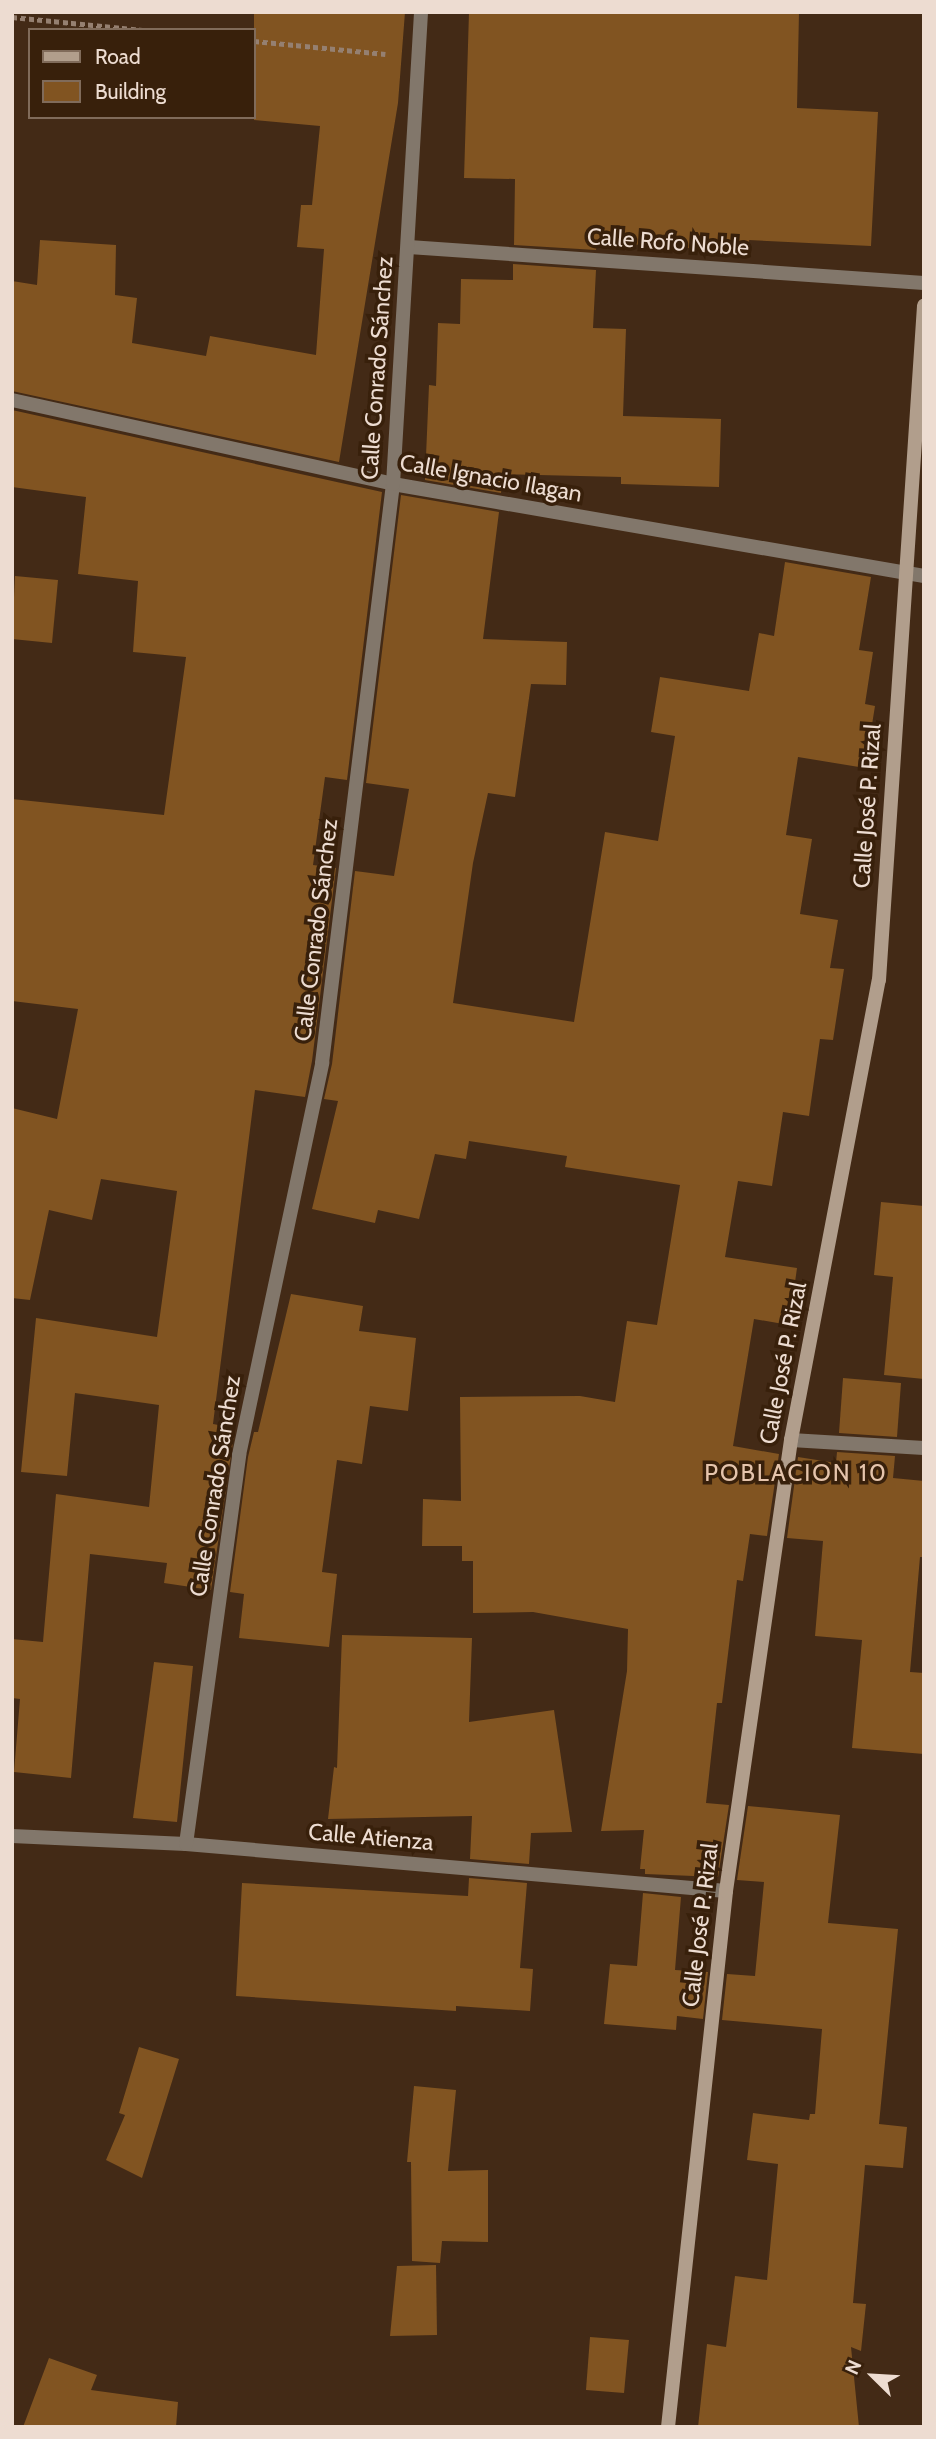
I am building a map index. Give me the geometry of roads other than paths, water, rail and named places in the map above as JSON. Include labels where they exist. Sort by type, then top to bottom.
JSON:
[{"type":"main road","name":"Calle José P. Rizal","points":[[668,2427],[726,1891],[791,1440],[878,979],[924,306]]},
{"type":"street","name":"Calle Conrado Sánchez","points":[[186,1844],[239,1455],[322,1063],[393,484],[421,12]]},
{"type":"street","name":"Calle Rofo Noble","points":[[409,247],[924,283]]},
{"type":"street","name":"Calle Ignacio Ilagan","points":[[12,400],[393,484],[905,575],[924,576]]},
{"type":"street","points":[[791,1440],[924,1448]]},
{"type":"street","name":"Calle Atienza","points":[[12,1836],[186,1844],[726,1891]]},
{"type":"district","name":"POBLACION 10","points":[[796,1473]]}]
